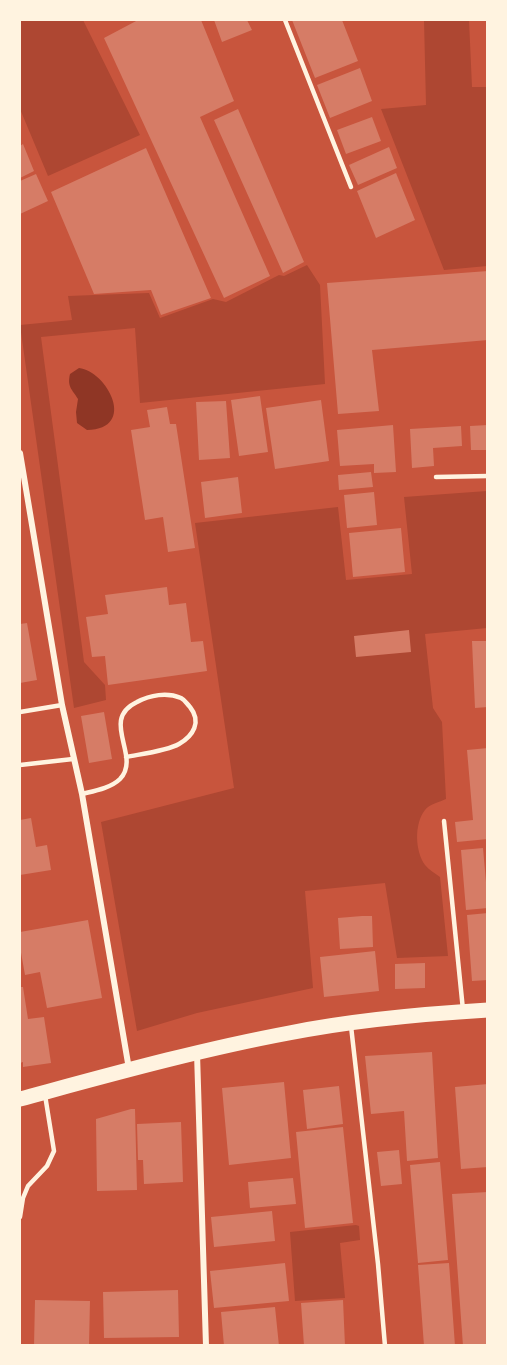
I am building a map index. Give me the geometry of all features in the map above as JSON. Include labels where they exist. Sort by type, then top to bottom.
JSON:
[{"type":"main road","points":[[20,1099],[197,1052],[289,1033],[351,1023],[488,1010]]},
{"type":"street","points":[[20,456],[62,705],[82,794],[129,1069]]},
{"type":"street","points":[[197,1052],[206,1346]]},
{"type":"lane","points":[[285,20],[351,187]]},
{"type":"lane","points":[[436,477],[488,476]]},
{"type":"lane","points":[[82,794],[106,787],[121,779],[127,767],[120,726],[122,715],[129,706],[147,697],[170,695],[183,699],[195,713],[196,723],[192,734],[178,745],[126,757]]},
{"type":"lane","points":[[20,712],[62,705]]},
{"type":"lane","points":[[20,765],[73,759]]},
{"type":"lane","points":[[444,821],[463,1012]]},
{"type":"lane","points":[[351,1023],[385,1346]]},
{"type":"lane","points":[[20,1217],[23,1198],[28,1186],[47,1166],[54,1151],[44,1092]]},
{"type":"shaded area","points":[[20,20],[83,20],[140,135],[48,176],[20,109]]},
{"type":"shaded area","points":[[424,20],[469,20],[472,87],[487,87],[487,266],[444,270],[381,109],[426,105]]},
{"type":"shaded area","points":[[307,265],[320,285],[325,384],[140,403],[135,328],[41,337],[84,662],[105,685],[106,700],[74,708],[20,325],[72,320],[68,296],[149,293],[160,318],[213,299],[226,302],[279,275],[284,276]]},
{"type":"shaded area","points":[[79,368],[89,371],[99,379],[113,400],[114,411],[111,420],[102,427],[87,430],[77,423],[78,399],[71,388],[69,378],[70,374]]},
{"type":"shaded area","points":[[487,491],[487,628],[425,634],[433,708],[442,722],[446,799],[425,810],[419,823],[417,838],[419,852],[425,865],[440,877],[448,956],[397,958],[385,883],[305,891],[313,988],[197,1013],[137,1031],[101,822],[234,788],[195,523],[338,507],[346,580],[412,574],[404,497]]},
{"type":"shaded area","points":[[359,1226],[360,1240],[340,1243],[345,1298],[295,1301],[290,1232]]},
{"type":"building","points":[[138,20],[201,20],[234,101],[200,117],[270,276],[224,298],[104,38]]},
{"type":"building","points":[[214,20],[247,20],[252,30],[222,42]]},
{"type":"building","points":[[292,20],[342,20],[358,61],[315,78]]},
{"type":"building","points":[[360,68],[372,101],[330,118],[317,85]]},
{"type":"building","points":[[238,109],[304,262],[283,273],[214,120]]},
{"type":"building","points":[[372,117],[381,141],[346,154],[337,130]]},
{"type":"building","points":[[23,144],[34,171],[20,178],[20,146]]},
{"type":"building","points":[[389,147],[397,168],[358,185],[349,165]]},
{"type":"building","points":[[146,148],[211,298],[161,315],[151,290],[94,294],[51,192]]},
{"type":"building","points":[[396,173],[415,220],[376,238],[357,191]]},
{"type":"building","points":[[36,174],[48,201],[20,214],[20,181]]},
{"type":"building","points":[[488,271],[488,340],[372,350],[379,411],[338,414],[327,283]]},
{"type":"building","points":[[260,396],[268,452],[239,456],[231,400]]},
{"type":"building","points":[[321,400],[329,461],[275,469],[266,408]]},
{"type":"building","points":[[226,401],[230,458],[199,460],[196,402]]},
{"type":"building","points":[[167,407],[170,424],[176,424],[195,548],[168,552],[163,517],[145,520],[131,430],[150,427],[147,410]]},
{"type":"building","points":[[393,425],[396,472],[374,473],[374,464],[340,466],[337,430]]},
{"type":"building","points":[[488,425],[488,450],[471,450],[470,426]]},
{"type":"building","points":[[461,426],[462,446],[433,448],[434,466],[412,468],[410,429]]},
{"type":"building","points":[[371,472],[373,487],[339,490],[338,475]]},
{"type":"building","points":[[238,477],[242,513],[205,518],[201,482]]},
{"type":"building","points":[[374,492],[377,525],[347,528],[344,495]]},
{"type":"building","points":[[401,528],[405,572],[353,577],[349,533]]},
{"type":"building","points":[[167,587],[169,605],[186,603],[191,642],[203,641],[207,671],[108,685],[105,656],[92,657],[86,617],[108,614],[105,595]]},
{"type":"building","points":[[27,623],[37,680],[20,683],[20,624]]},
{"type":"building","points":[[409,630],[411,652],[356,657],[354,636]]},
{"type":"building","points":[[472,641],[488,641],[488,707],[475,708]]},
{"type":"building","points":[[104,712],[112,759],[89,763],[81,716]]},
{"type":"building","points":[[488,748],[488,839],[457,842],[455,822],[473,820],[467,750]]},
{"type":"building","points":[[31,818],[36,847],[47,845],[51,870],[20,875],[20,820]]},
{"type":"building","points":[[483,848],[486,882],[488,882],[488,908],[466,910],[461,850]]},
{"type":"building","points":[[488,913],[488,980],[472,981],[467,915]]},
{"type":"building","points":[[372,916],[373,947],[340,949],[338,918]]},
{"type":"building","points":[[88,920],[102,998],[47,1008],[40,972],[25,975],[20,932]]},
{"type":"building","points":[[375,951],[379,991],[324,997],[320,957]]},
{"type":"building","points":[[425,963],[425,988],[395,989],[395,964]]},
{"type":"building","points":[[20,987],[23,987],[28,1019],[44,1017],[51,1063],[23,1067],[23,1062],[20,1063]]},
{"type":"building","points":[[432,1052],[438,1158],[407,1161],[404,1111],[371,1114],[365,1056]]},
{"type":"building","points":[[284,1082],[291,1158],[229,1165],[222,1088]]},
{"type":"building","points":[[488,1084],[488,1167],[461,1169],[455,1087]]},
{"type":"building","points":[[339,1086],[343,1124],[307,1129],[303,1090]]},
{"type":"building","points":[[135,1109],[137,1190],[97,1191],[96,1119]]},
{"type":"building","points":[[181,1122],[183,1182],[144,1184],[143,1160],[138,1160],[137,1124]]},
{"type":"building","points":[[343,1127],[353,1223],[305,1228],[296,1132]]},
{"type":"building","points":[[399,1150],[402,1184],[381,1186],[377,1152]]},
{"type":"building","points":[[440,1162],[448,1260],[418,1263],[410,1165]]},
{"type":"building","points":[[293,1178],[296,1204],[250,1208],[248,1182]]},
{"type":"building","points":[[488,1192],[488,1346],[463,1346],[452,1194]]},
{"type":"building","points":[[272,1211],[275,1241],[214,1247],[211,1217]]},
{"type":"building","points":[[285,1263],[289,1301],[214,1308],[210,1271]]},
{"type":"building","points":[[449,1263],[455,1346],[424,1346],[418,1265]]},
{"type":"building","points":[[178,1290],[179,1337],[104,1338],[103,1292]]},
{"type":"building","points":[[35,1300],[90,1301],[89,1346],[34,1346]]},
{"type":"building","points":[[343,1300],[345,1346],[304,1346],[301,1303]]},
{"type":"building","points":[[275,1307],[279,1346],[224,1346],[221,1312]]}]
